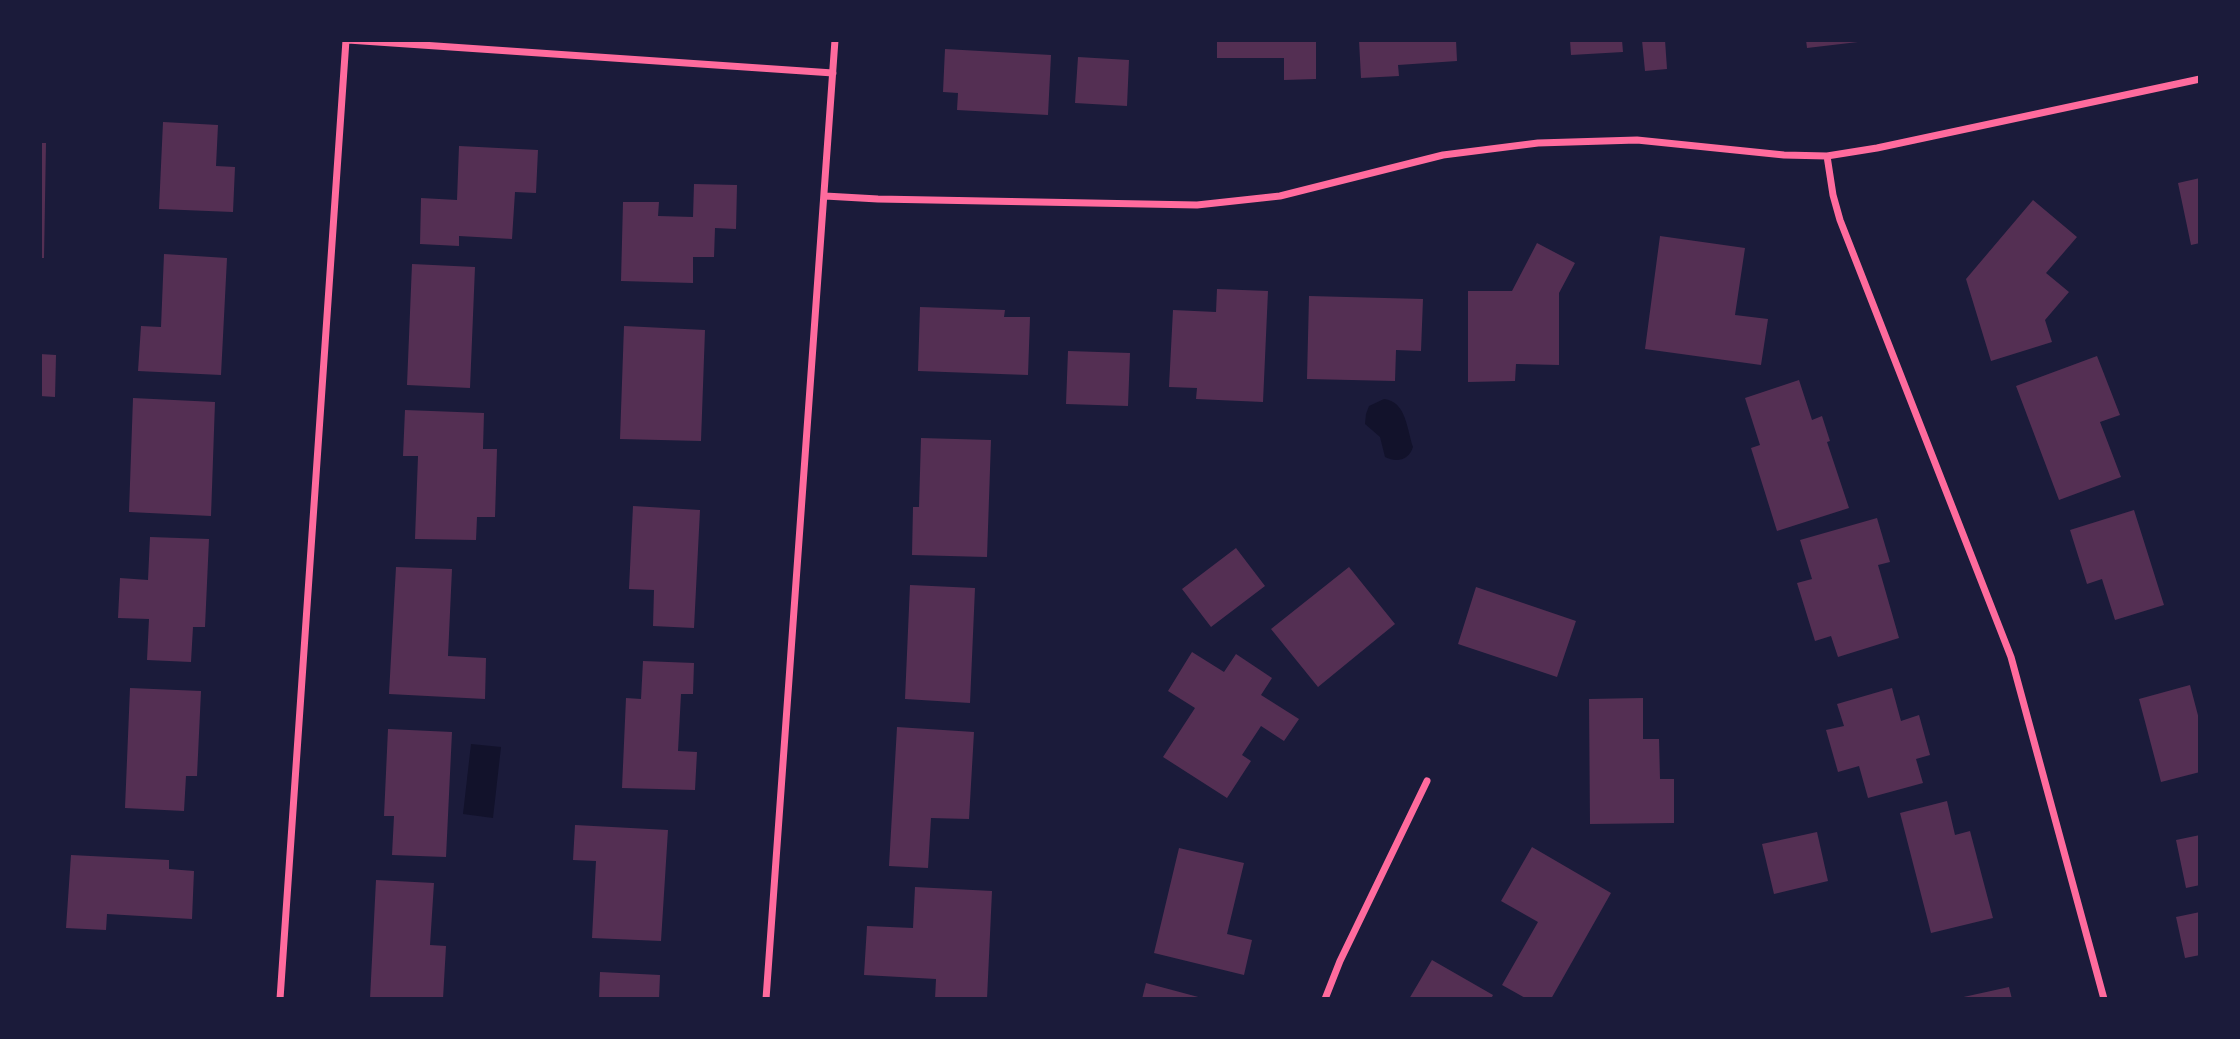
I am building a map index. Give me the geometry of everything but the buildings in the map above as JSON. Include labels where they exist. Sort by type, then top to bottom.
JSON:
[{"type":"street","points":[[280,999],[347,40],[833,73]]},
{"type":"street","points":[[766,999],[835,40]]},
{"type":"street","points":[[825,196],[1153,205],[1241,202],[1322,187],[1443,155],[1538,143],[1588,140],[1637,140],[1784,155],[1827,156],[1891,146],[2200,79]]},
{"type":"street","points":[[1827,156],[1840,220],[2011,657],[2104,999]]},
{"type":"street","points":[[1325,999],[1340,961],[1427,781]]},
{"type":"shaded area","points":[[1384,399],[1397,405],[1407,424],[1413,447],[1409,455],[1402,459],[1385,457],[1380,437],[1365,424],[1369,406]]},
{"type":"shaded area","points":[[471,744],[501,747],[493,818],[463,814]]}]
